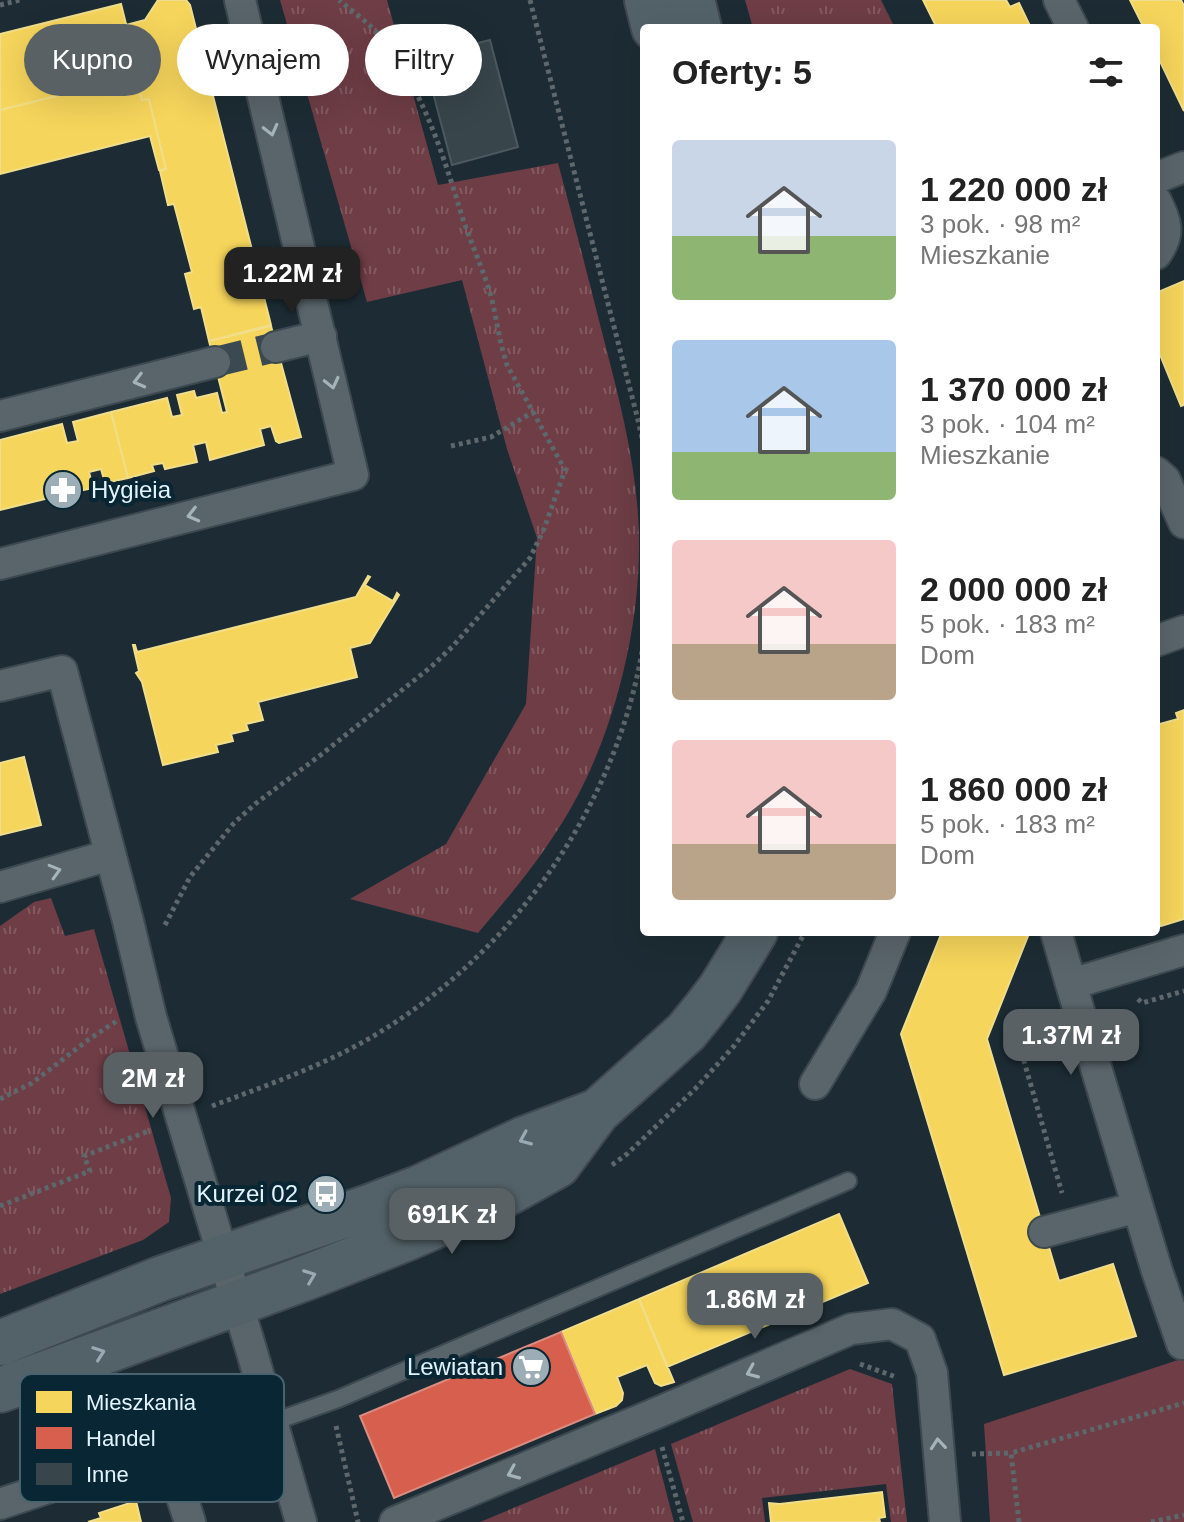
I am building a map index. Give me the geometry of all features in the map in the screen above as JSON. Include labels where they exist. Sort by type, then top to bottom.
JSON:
[{"type":"street","points":[[0,564],[353,475],[240,0]]},
{"type":"street","points":[[647,0],[653,24]]},
{"type":"street","points":[[692,0],[698,24]]},
{"type":"street","points":[[1059,0],[1071,24]]},
{"type":"street","points":[[1160,176],[1184,167]]},
{"type":"street","points":[[1160,211],[1166,226],[1164,243],[1160,248]]},
{"type":"street","points":[[276,347],[321,336]]},
{"type":"street","points":[[0,416],[215,362]]},
{"type":"street","points":[[1160,476],[1165,480],[1184,523]]},
{"type":"street","points":[[1160,640],[1184,631]]},
{"type":"street","points":[[0,686],[62,671],[151,1017],[258,1374]]},
{"type":"street","points":[[0,887],[110,855]]},
{"type":"street","points":[[44,1374],[405,1239],[497,1199],[558,1165],[598,1111],[686,1032],[735,966],[753,936]]},
{"type":"street","points":[[815,1084],[871,991],[893,936]]},
{"type":"street","points":[[1057,936],[1138,1207],[1170,1267],[1177,1332],[1184,1343]]},
{"type":"street","points":[[1071,984],[1184,950]]},
{"type":"street","points":[[0,1343],[160,1279],[419,1188],[524,1139],[598,1111]]},
{"type":"street","points":[[1044,1232],[1138,1207]]},
{"type":"street","points":[[395,1522],[851,1329],[892,1324],[920,1339],[932,1373],[945,1522]]},
{"type":"street","points":[[0,1390],[20,1383]]},
{"type":"street","points":[[284,1461],[301,1522]]},
{"type":"street","points":[[0,1504],[20,1497]]},
{"type":"street","points":[[184,1502],[190,1522]]},
{"type":"lane","points":[[284,1418],[330,1402],[848,1181]]},
{"type":"path","points":[[0,5],[20,0]]},
{"type":"path","points":[[156,934],[166,925],[190,877],[234,823],[453,646],[530,558],[565,470],[507,365],[492,299],[454,187],[414,86],[379,35],[339,0]]},
{"type":"path","points":[[530,0],[640,429]]},
{"type":"path","points":[[451,446],[491,437],[533,412]]},
{"type":"path","points":[[0,1206],[90,1171],[84,1156],[311,1069],[388,1027],[475,959],[516,916],[573,835],[613,752],[640,664]]},
{"type":"path","points":[[1055,1010],[1013,1023],[1062,1193],[1093,1184],[1104,1217]]},
{"type":"path","points":[[0,1099],[32,1083],[119,1019]]},
{"type":"path","points":[[849,1360],[898,1378]]},
{"type":"path","points":[[330,1402],[358,1522]]},
{"type":"path","points":[[959,1454],[1011,1453],[1184,1403]]},
{"type":"path","points":[[652,1415],[683,1522]]},
{"type":"path","points":[[1011,1453],[1019,1522]]},
{"type":"path","points":[[1151,1522],[1184,1515]]},
{"type":"green space","points":[[280,0],[387,0],[394,24],[365,24],[365,96],[413,96],[438,185],[558,163],[623,415],[636,491],[639,543],[635,607],[623,673],[604,737],[568,814],[532,867],[478,933],[350,899],[446,844],[526,704],[537,538],[507,449],[462,280],[367,302],[308,96],[349,96],[349,24],[287,24]]},
{"type":"green space","points":[[745,0],[881,0],[893,24],[752,24]]},
{"type":"green space","points":[[51,898],[65,936],[94,929],[171,1198],[169,1222],[143,1240],[0,1294],[0,926],[34,902]]},
{"type":"green space","points":[[1184,1358],[1184,1522],[990,1522],[984,1424]]},
{"type":"green space","points":[[850,1369],[892,1384],[907,1522],[891,1522],[886,1484],[762,1498],[765,1522],[693,1522],[671,1444]]},
{"type":"green space","points":[[655,1449],[674,1522],[480,1522]]},
{"type":"building: Mieszkania","points":[[158,0],[186,0],[190,5],[195,24],[177,24],[177,96],[213,96],[271,325],[209,341],[201,307],[194,309],[185,274],[192,272],[174,204],[168,205],[160,171],[166,169],[149,99],[142,100],[141,96],[161,96],[161,24],[130,24],[145,20]]},
{"type":"building: Mieszkania","points":[[923,0],[1006,0],[1010,7],[1019,3],[1029,24],[935,24]]},
{"type":"building: Mieszkania","points":[[1130,0],[1181,0],[1184,6],[1184,111],[1160,61],[1160,24],[1142,24]]},
{"type":"building: Mieszkania","points":[[121,4],[126,24],[40,24]]},
{"type":"building: Mieszkania","points":[[24,28],[24,96],[56,96],[0,110],[0,34]]},
{"type":"building: Mieszkania","points":[[56,96],[141,96],[142,100],[149,99],[166,169],[159,170],[150,136],[0,174],[0,110]]},
{"type":"building: Mieszkania","points":[[1184,281],[1184,405],[1181,406],[1160,355],[1160,291]]},
{"type":"building: Mieszkania","points":[[271,326],[301,437],[279,443],[271,426],[260,429],[264,445],[210,460],[206,442],[193,445],[197,462],[165,469],[163,463],[152,465],[154,471],[128,478],[111,412],[167,398],[172,417],[182,415],[177,395],[194,391],[196,398],[217,393],[222,413],[227,412],[209,341]]},
{"type":"building: Mieszkania","points":[[111,412],[128,478],[105,483],[101,469],[89,472],[93,488],[60,495],[58,489],[47,491],[49,498],[0,510],[0,440],[62,424],[67,443],[78,441],[73,422]]},
{"type":"building: Mieszkania","points":[[368,576],[365,585],[393,601],[397,593],[399,595],[370,643],[350,648],[357,677],[258,702],[263,720],[246,724],[248,730],[231,734],[233,741],[216,745],[218,752],[163,765],[142,682],[136,673],[139,671],[133,645],[137,652],[356,597]]},
{"type":"building: Mieszkania","points":[[1184,710],[1184,919],[1161,926],[1160,724],[1178,719],[1176,713]]},
{"type":"building: Mieszkania","points":[[24,757],[41,825],[0,835],[0,763]]},
{"type":"building: Mieszkania","points":[[940,936],[1028,936],[987,1039],[1059,1281],[1113,1264],[1136,1336],[1004,1375],[901,1034]]},
{"type":"building: Mieszkania","points":[[839,1214],[868,1283],[667,1367],[639,1299]]},
{"type":"building: Mieszkania","points":[[639,1299],[674,1382],[661,1386],[655,1383],[647,1365],[617,1377],[623,1393],[622,1400],[616,1406],[595,1414],[561,1332]]},
{"type":"building: Mieszkania","points":[[882,1492],[885,1517],[879,1518],[880,1522],[771,1522],[769,1503]]},
{"type":"building: Mieszkania","points":[[136,1502],[141,1522],[88,1522],[101,1518],[99,1513]]},
{"type":"building: Handel","points":[[561,1332],[595,1414],[394,1498],[360,1416]]},
{"type":"building: Inne","points":[[490,40],[518,147],[452,165],[434,96],[482,96],[482,42]]},
{"type":"tunnel","points":[[215,362],[276,347]]},
{"type":"place","name":"Hygieia","points":[[63,490]]},
{"type":"place","name":"Kurzei 02","points":[[326,1194]]},
{"type":"place","name":"Lewiatan","points":[[531,1367]]}]
